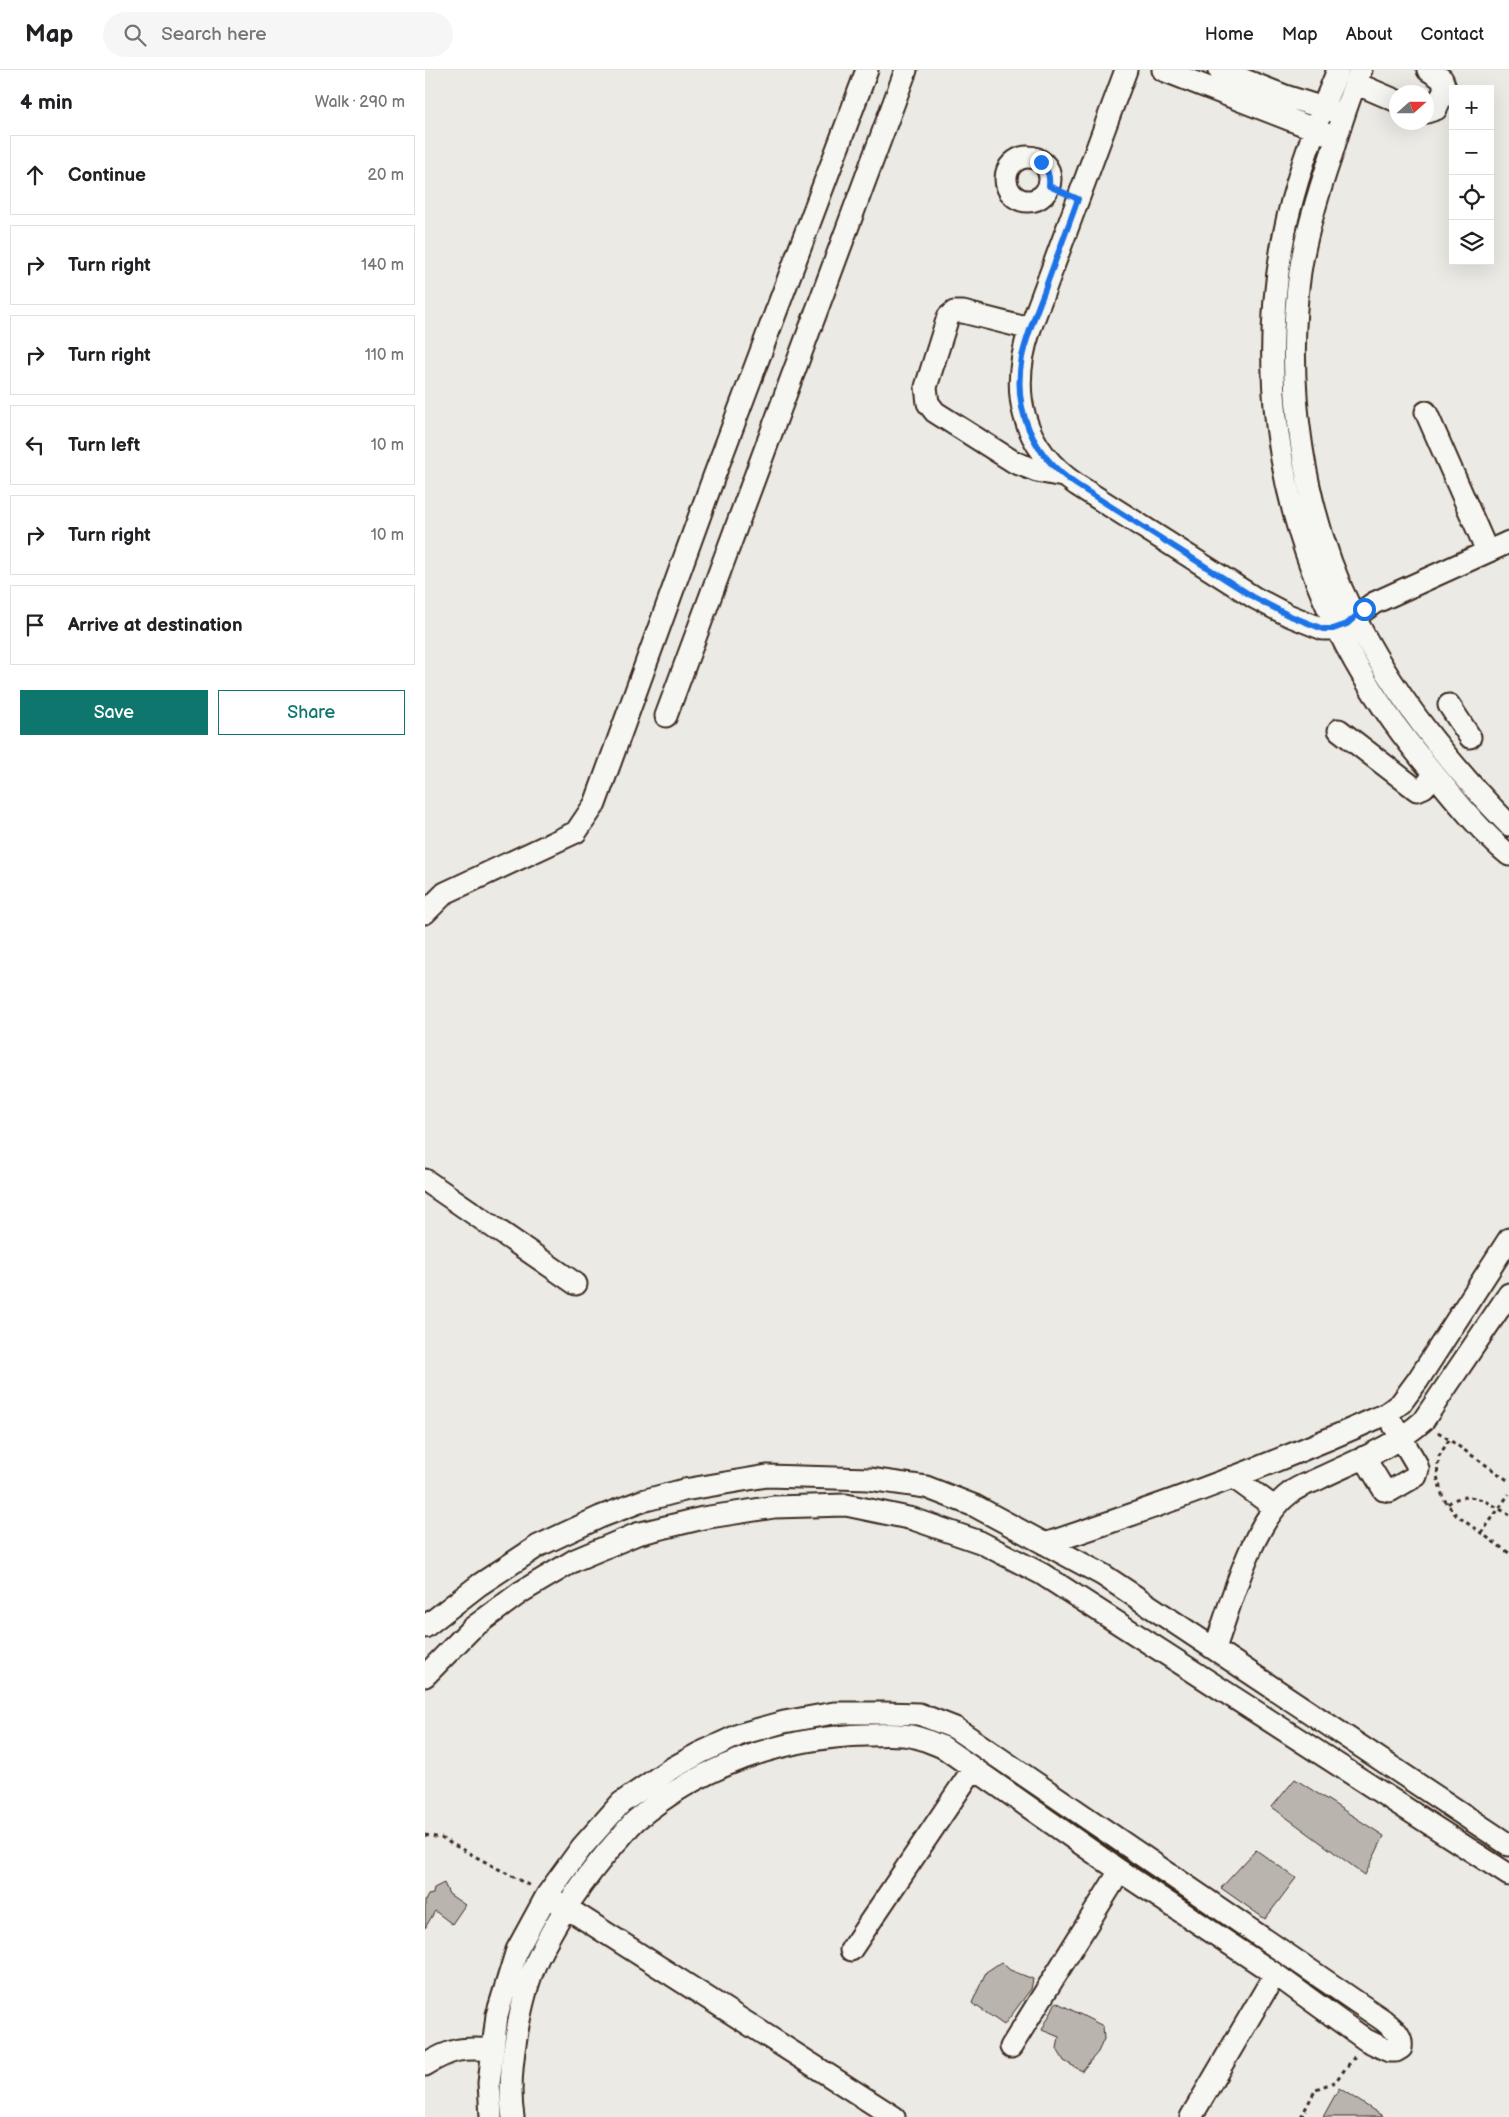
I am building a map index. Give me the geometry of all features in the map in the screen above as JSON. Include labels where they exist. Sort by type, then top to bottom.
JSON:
[{"type":"street","points":[[425,913],[445,893],[576,832],[595,804],[710,488],[867,70]]},
{"type":"street","points":[[667,716],[906,70]]},
{"type":"street","points":[[1126,70],[1030,329],[1022,359],[1020,374],[1025,420],[1035,444],[1050,464],[1063,476],[1255,598],[1288,615],[1323,629],[1346,622],[1374,603],[1509,542]]},
{"type":"street","points":[[1163,70],[1337,137]]},
{"type":"street","points":[[1219,70],[1344,114]]},
{"type":"street","points":[[1338,70],[1322,107],[1292,199],[1284,235],[1275,306],[1273,378],[1279,450],[1295,521],[1319,592],[1346,622],[1389,677],[1432,737],[1509,825]]},
{"type":"street","points":[[1428,70],[1442,79],[1445,88],[1434,110]]},
{"type":"street","points":[[1389,95],[1358,77],[1315,204],[1302,263],[1296,306],[1295,376],[1302,445],[1315,506],[1340,583],[1346,622],[1356,665],[1389,719],[1479,828],[1509,855]]},
{"type":"street","points":[[1049,186],[1078,199]]},
{"type":"street","points":[[1030,329],[963,312],[954,312],[948,317],[926,388],[927,403],[935,412],[1014,462],[1037,471],[1063,476]]},
{"type":"street","points":[[1426,412],[1487,551]]},
{"type":"street","points":[[1432,737],[1454,711],[1470,737]]},
{"type":"street","points":[[1339,730],[1417,790],[1424,787],[1435,775]]},
{"type":"street","points":[[425,1180],[576,1284]]},
{"type":"street","points":[[1045,1544],[1168,1502],[1386,1414],[1401,1403],[1418,1380],[1509,1239]]},
{"type":"street","points":[[1215,1648],[1249,1555],[1261,1527],[1274,1507],[1291,1492],[1401,1438],[1423,1421],[1509,1294]]},
{"type":"street","points":[[1364,1457],[1381,1488],[1387,1491],[1412,1478],[1417,1472],[1416,1463],[1386,1414]]},
{"type":"street","points":[[425,1627],[479,1585],[538,1546],[642,1501],[684,1490],[767,1476],[869,1479],[926,1487],[975,1506],[1103,1575],[1509,1845]]},
{"type":"street","points":[[1233,1477],[1274,1507]]},
{"type":"street","points":[[425,1676],[471,1629],[521,1592],[575,1560],[637,1534],[703,1518],[773,1507],[846,1505],[913,1519],[980,1542],[1042,1574],[1509,1875]]},
{"type":"street","points":[[1229,1694],[1247,1670]]},
{"type":"street","points":[[491,2117],[489,2083],[497,2015],[517,1950],[547,1895],[582,1847],[621,1803],[669,1770],[700,1753],[741,1734],[784,1722],[833,1713],[919,1714],[955,1728],[1383,2020],[1398,2033],[1402,2041],[1401,2048],[1396,2051],[1389,2051],[1366,2040],[1275,1974],[1119,1872],[943,1747],[914,1736],[836,1736],[789,1744],[748,1755],[681,1789],[636,1820],[599,1861],[566,1908],[538,1959],[519,2020],[511,2084],[513,2117]]},
{"type":"street","points":[[851,1950],[973,1769]]},
{"type":"street","points":[[1011,2047],[1119,1872]]},
{"type":"street","points":[[547,1895],[894,2117]]},
{"type":"street","points":[[1191,2117],[1275,1974]]},
{"type":"street","points":[[425,2065],[446,2053],[469,2047],[493,2050]]},
{"type":"path","points":[[1423,1421],[1509,1481]]},
{"type":"path","points":[[1449,1440],[1439,1456],[1437,1476],[1443,1498],[1456,1515],[1509,1553]]},
{"type":"path","points":[[1481,1534],[1509,1494]]},
{"type":"path","points":[[1448,1504],[1455,1498],[1467,1497],[1486,1501],[1509,1515]]},
{"type":"path","points":[[425,1835],[441,1838],[547,1895]]},
{"type":"path","points":[[1301,2117],[1316,2089],[1335,2082],[1345,2071],[1366,2040]]},
{"type":"building","points":[[1295,1779],[1384,1836],[1365,1875],[1272,1807]]},
{"type":"building","points":[[1256,1850],[1296,1878],[1265,1919],[1221,1888]]},
{"type":"building","points":[[444,1883],[449,1894],[465,1905],[452,1924],[435,1911],[425,1928],[425,1901],[428,1895],[433,1894],[434,1888]]},
{"type":"building","points":[[1001,1962],[1010,1970],[1033,1979],[1031,1989],[1004,2025],[972,2003],[986,1972]]},
{"type":"building","points":[[1056,2002],[1103,2026],[1104,2039],[1098,2052],[1082,2071],[1064,2061],[1057,2049],[1059,2037],[1042,2030]]},
{"type":"building","points":[[1339,2088],[1384,2117],[1323,2117]]},
{"type":"route","points":[[1041,162],[1047,168],[1050,177],[1049,186],[1078,199],[1030,329],[1022,359],[1020,390],[1022,405],[1025,420],[1039,451],[1063,476],[1255,598],[1288,615],[1305,623],[1328,630],[1347,624],[1364,609]]}]
